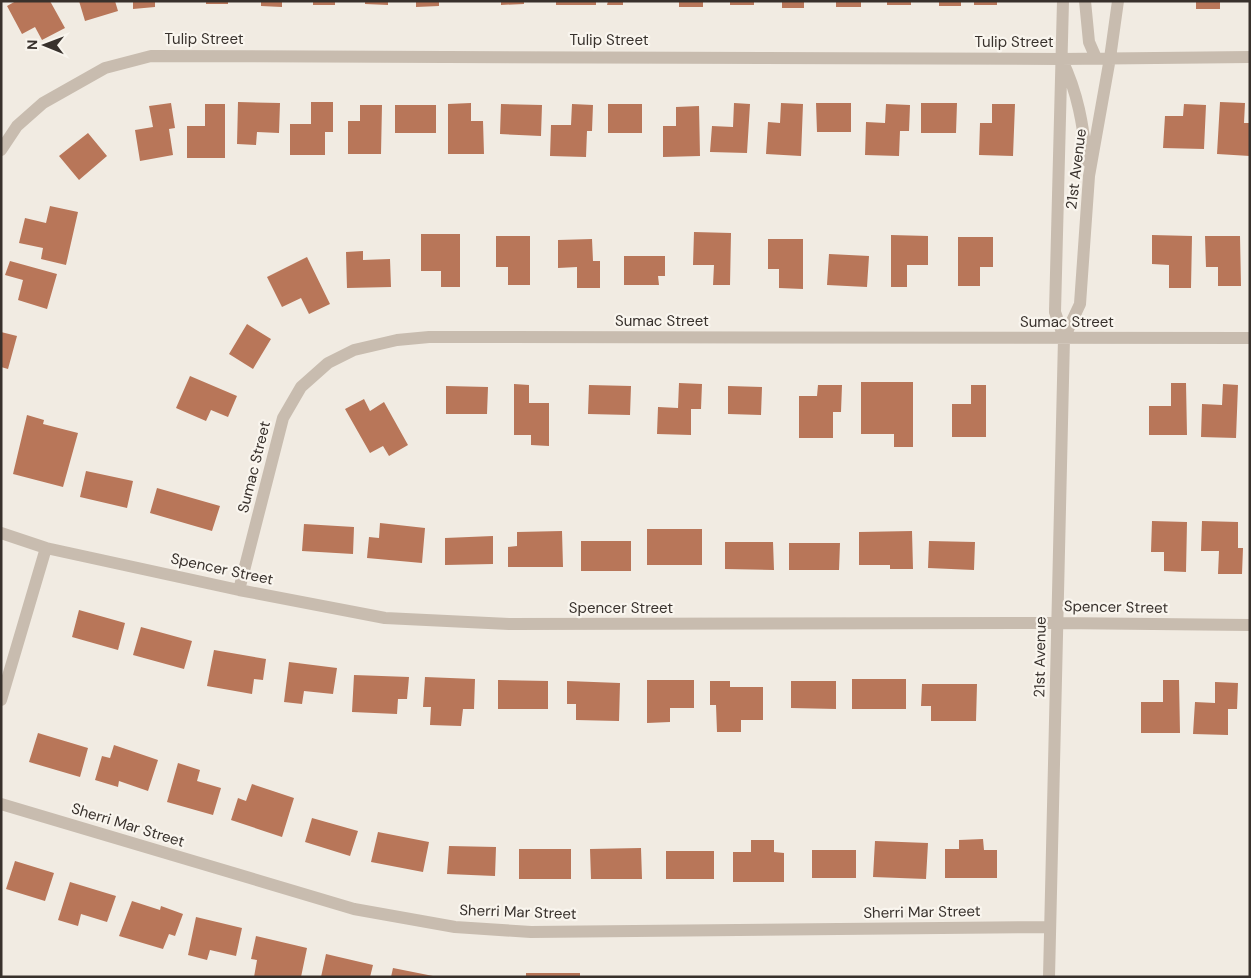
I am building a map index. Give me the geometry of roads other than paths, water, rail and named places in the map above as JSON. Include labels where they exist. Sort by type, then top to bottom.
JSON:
[{"type":"street","name":"21st Avenue","points":[[1049,977],[1064,338],[1056,312],[1063,1]]},
{"type":"street","points":[[1085,1],[1089,42],[1096,58]]},
{"type":"street","name":"21st Avenue","points":[[1064,338],[1080,304],[1089,176],[1110,58],[1116,4]]},
{"type":"street","name":"Tulip Street","points":[[1,150],[17,126],[43,103],[105,68],[151,56],[1061,59],[1250,57]]},
{"type":"street","points":[[1061,59],[1072,81],[1083,119],[1089,176]]},
{"type":"street","name":"Sumac Street","points":[[240,590],[283,418],[301,387],[328,363],[354,350],[397,340],[429,337],[1250,338]]},
{"type":"street","name":"Spencer Street","points":[[1,533],[46,548],[240,590],[384,618],[509,624],[1057,623],[1250,625]]},
{"type":"street","points":[[1,700],[46,548]]},
{"type":"street","name":"Sherri Mar Street","points":[[1,804],[354,909],[454,927],[531,932],[1050,927]]}]
